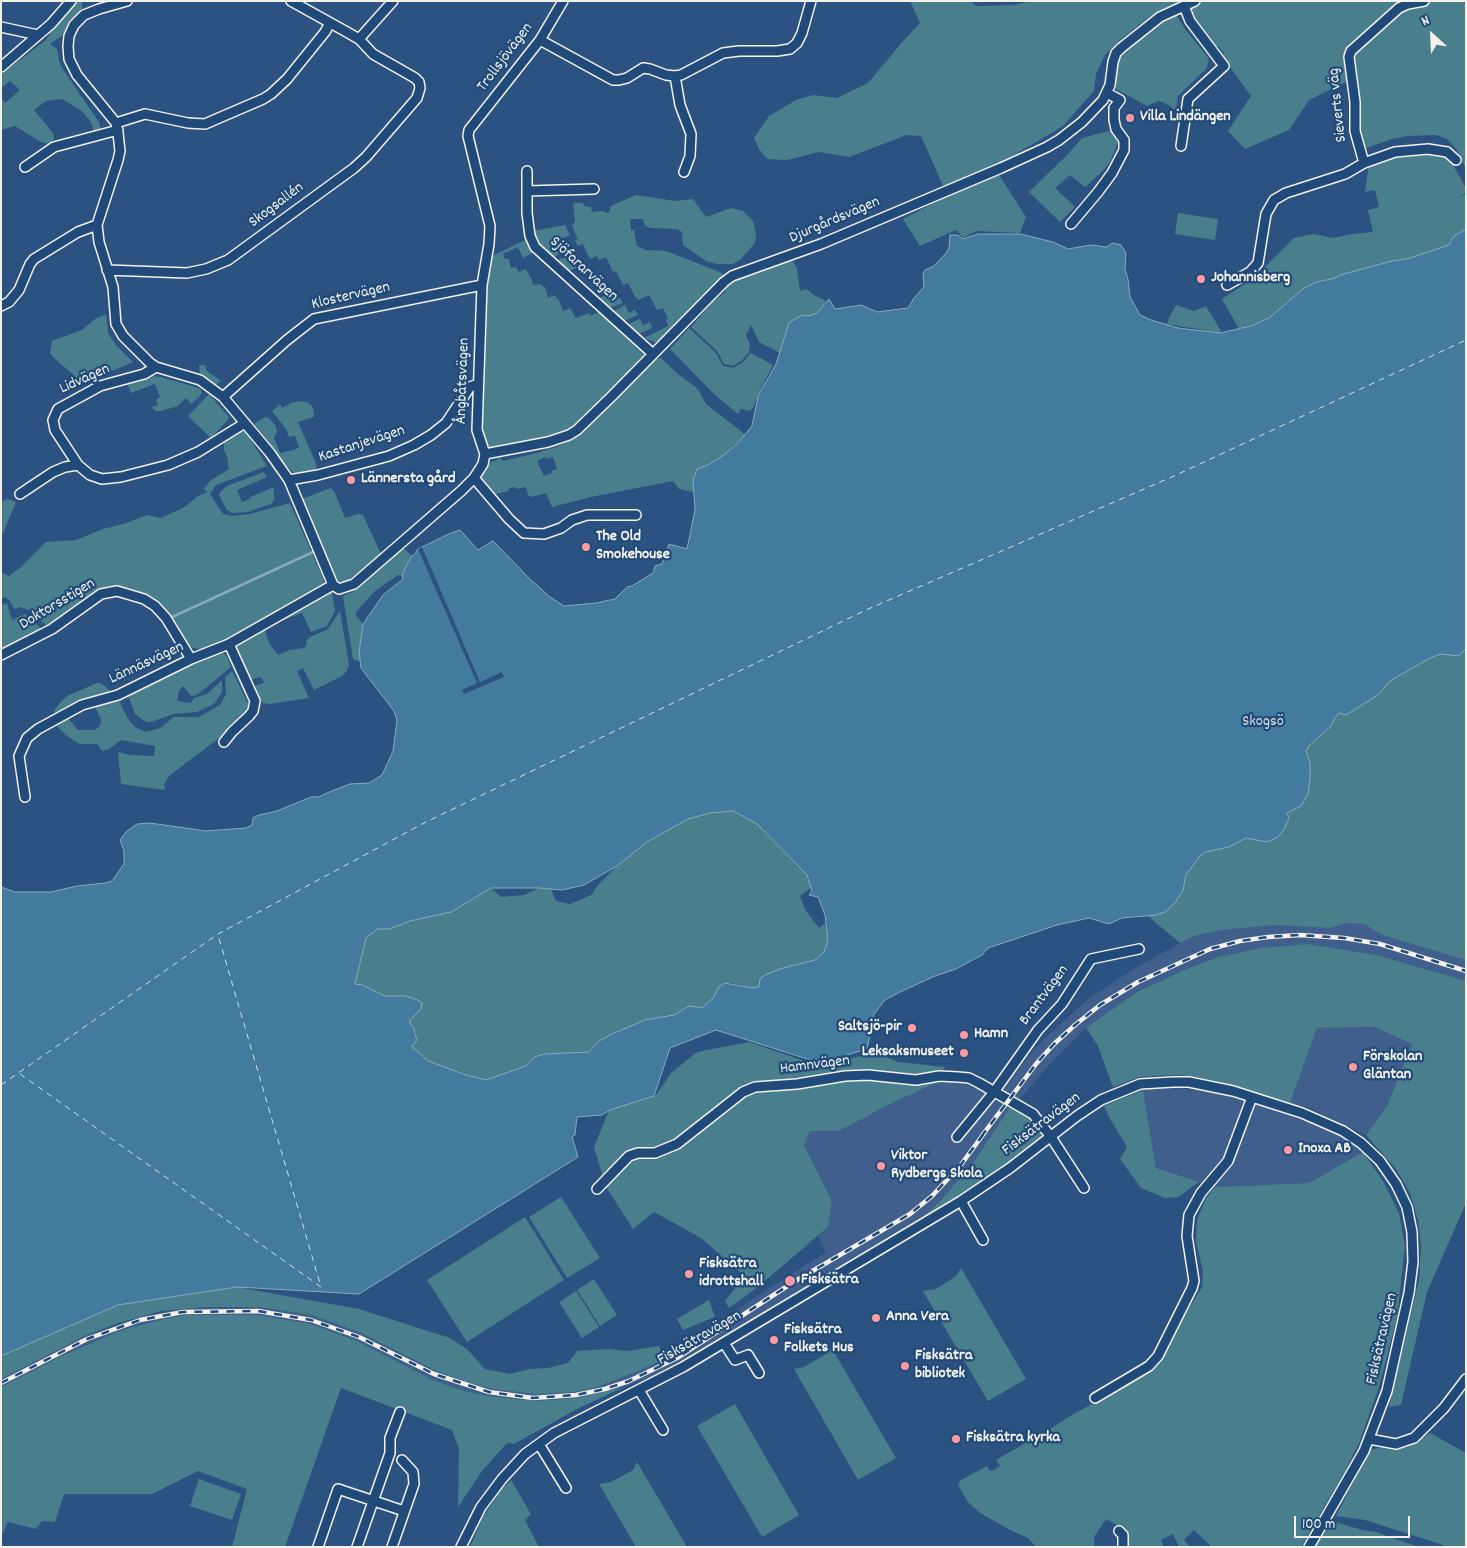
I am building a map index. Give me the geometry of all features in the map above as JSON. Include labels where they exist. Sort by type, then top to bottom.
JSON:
[{"type":"street","points":[[1,67],[54,21],[71,1]]},
{"type":"street","points":[[127,1],[84,15],[74,25],[69,36],[68,46],[69,59],[77,75],[117,127],[120,151],[98,225],[99,242],[114,296],[114,318],[123,336],[156,367],[194,377],[223,397],[270,453],[289,480],[334,585],[339,588],[354,584],[474,478],[483,464],[485,454]]},
{"type":"street","points":[[291,1],[359,39],[393,1]]},
{"type":"street","name":"Trollsjövägen","points":[[469,130],[540,40],[563,1]]},
{"type":"street","points":[[540,40],[614,80],[627,78],[643,68],[666,76],[675,76],[681,75],[723,53],[790,49],[797,43],[802,33],[811,1]]},
{"type":"street","name":"Djurgårdsvägen","points":[[485,454],[548,442],[569,434],[584,424],[732,276],[821,244],[1047,147],[1082,122],[1095,110],[1107,93],[1113,62],[1116,53],[1121,48],[1160,17],[1195,1]]},
{"type":"street","name":"Sieverts väg","points":[[1364,163],[1355,131],[1355,102],[1349,57],[1351,51],[1399,8],[1424,1]]},
{"type":"street","points":[[1181,146],[1188,99],[1224,66],[1190,21],[1184,6]]},
{"type":"street","points":[[25,167],[54,147],[117,127],[144,114],[188,123],[205,124],[263,99],[287,79],[325,32],[330,23]]},
{"type":"street","points":[[1,27],[38,35]]},
{"type":"street","name":"Skogsallén","points":[[107,270],[187,273],[216,266],[238,254],[354,168],[366,157],[417,98],[420,91],[419,82],[415,78],[374,54],[359,39]]},
{"type":"street","points":[[675,76],[680,105],[694,134],[690,156],[684,172]]},
{"type":"street","points":[[1071,224],[1112,173],[1124,150],[1124,140],[1116,128],[1114,120],[1114,108],[1120,100],[1107,93]]},
{"type":"street","name":"Ångbåtsvägen","points":[[469,130],[468,142],[490,226],[482,285],[476,430],[485,454]]},
{"type":"street","points":[[1227,285],[1250,272],[1258,263],[1266,214],[1274,200],[1286,192],[1345,174],[1364,163],[1395,152],[1428,148],[1447,152],[1456,160]]},
{"type":"street","name":"Sjöfararvägen","points":[[527,171],[530,236],[535,247],[653,354]]},
{"type":"street","points":[[527,191],[594,189]]},
{"type":"street","points":[[4,303],[22,285],[30,264],[34,259],[78,232],[98,225]]},
{"type":"street","name":"Klostervägen","points":[[223,397],[314,318],[482,285]]},
{"type":"street","name":"Lidvägen","points":[[78,465],[55,430],[53,420],[58,409],[100,386],[144,374],[156,367]]},
{"type":"street","name":"Kastanjevägen","points":[[289,480],[318,475],[389,456],[414,445],[446,423],[470,387],[478,384]]},
{"type":"street","points":[[20,494],[53,472],[65,467],[78,465],[90,475],[102,479],[121,477],[168,465],[198,452],[245,423]]},
{"type":"street","points":[[474,478],[509,519],[524,533],[544,534],[587,515],[636,515]]},
{"type":"street","name":"Lännäsvägen","points":[[25,797],[19,756],[27,738],[32,733],[82,705],[118,695],[191,659],[229,644],[334,585]]},
{"type":"street","name":"Doktorsstigen","points":[[1,655],[52,629],[101,594],[117,591],[144,599],[155,606],[166,618],[191,659]]},
{"type":"street","points":[[224,742],[253,711],[255,701],[229,644]]},
{"type":"street","name":"Brantvägen","points":[[957,1137],[994,1092],[1038,1030],[1062,1004],[1091,959],[1139,948]]},
{"type":"street","name":"Hamnvägen","points":[[597,1188],[629,1156],[638,1153],[655,1153],[677,1144],[743,1092],[755,1087],[797,1084],[868,1074],[916,1080],[939,1076],[969,1078],[1033,1114],[1051,1137],[1084,1188]]},
{"type":"street","name":"Fisksätravägen","points":[[462,1547],[481,1507],[502,1479],[518,1461],[554,1433],[639,1390],[724,1343],[961,1201],[1101,1100],[1140,1084],[1189,1082],[1218,1087],[1252,1097],[1302,1113],[1331,1125],[1361,1143],[1380,1161],[1396,1184],[1406,1207],[1412,1232],[1413,1262],[1409,1293],[1386,1391],[1364,1450],[1310,1547]]},
{"type":"street","points":[[1095,1398],[1149,1366],[1158,1356],[1194,1281],[1187,1236],[1189,1214],[1201,1193],[1228,1161],[1252,1097]]},
{"type":"street","points":[[961,1201],[982,1240]]},
{"type":"street","points":[[724,1343],[735,1360],[748,1355],[759,1373]]},
{"type":"street","points":[[1369,1439],[1396,1444],[1414,1438],[1444,1408],[1466,1379]]},
{"type":"street","points":[[639,1390],[663,1430]]},
{"type":"street","points":[[357,1547],[390,1453],[390,1438],[400,1412]]},
{"type":"street","points":[[539,1444],[566,1488]]},
{"type":"street","points":[[392,1547],[415,1478],[413,1472],[402,1460]]},
{"type":"street","points":[[318,1547],[338,1489],[404,1511]]},
{"type":"street","points":[[1119,1531],[1122,1536],[1123,1547]]},
{"type":"shaded area","points":[[1466,229],[1466,648],[1459,656],[1441,654],[1430,658],[1390,681],[1378,695],[1346,715],[1339,713],[1330,727],[1306,751],[1310,763],[1308,794],[1301,806],[1287,813],[1289,818],[1285,828],[1278,837],[1267,842],[1246,838],[1229,847],[1205,852],[1186,875],[1183,890],[1175,903],[1165,912],[1156,915],[1122,918],[1109,924],[1089,918],[1057,925],[988,948],[982,955],[956,969],[935,976],[900,992],[885,1000],[874,1014],[867,1049],[820,1063],[716,1030],[670,1048],[654,1096],[610,1110],[602,1115],[577,1117],[575,1135],[572,1137],[578,1157],[359,1294],[237,1287],[118,1305],[1,1356],[1,887],[15,892],[51,892],[112,881],[124,864],[124,851],[120,840],[126,832],[137,824],[150,823],[206,831],[246,828],[252,825],[253,818],[259,815],[277,811],[311,797],[319,797],[350,784],[369,783],[382,775],[393,751],[397,720],[394,711],[361,668],[359,652],[363,624],[383,595],[403,579],[402,576],[406,566],[418,549],[460,530],[478,550],[493,541],[530,579],[550,597],[564,606],[615,599],[627,587],[653,573],[655,566],[662,564],[669,544],[687,549],[695,510],[693,480],[697,469],[708,465],[724,455],[738,443],[752,426],[758,396],[776,364],[789,323],[802,315],[808,316],[817,313],[829,299],[835,309],[861,305],[877,312],[908,308],[924,287],[923,273],[925,270],[934,266],[949,248],[950,235],[958,235],[963,239],[978,234],[1020,234],[1053,242],[1068,249],[1091,245],[1107,247],[1112,243],[1121,245],[1126,253],[1125,269],[1130,297],[1140,315],[1178,328],[1220,333],[1251,326],[1269,318],[1304,288],[1317,282],[1392,261],[1407,259],[1449,245],[1453,237]],"holes":[[[733,811],[757,824],[807,875],[812,891],[809,895],[818,897],[825,915],[828,940],[824,952],[815,960],[783,968],[765,975],[760,979],[759,987],[752,988],[725,983],[719,987],[713,998],[702,1008],[689,1006],[674,1015],[645,1020],[599,1041],[589,1052],[545,1054],[534,1057],[526,1066],[486,1080],[428,1061],[413,1049],[412,1046],[417,1040],[410,1020],[421,1009],[422,1003],[418,1000],[405,996],[385,996],[362,985],[355,984],[366,938],[377,929],[389,929],[410,921],[451,912],[491,888],[562,890],[584,885],[617,866],[647,842],[688,819],[710,813]]]},
{"type":"shaded area","points":[[1347,923],[1364,924],[1382,935],[1466,960],[1466,981],[1377,955],[1308,944],[1260,948],[1218,957],[1137,992],[1086,1028],[1051,1063],[1018,1101],[1004,1090],[1017,1070],[1045,1038],[1087,1000],[1132,970],[1180,943],[1197,935],[1222,930],[1274,925],[1330,928]]},
{"type":"shaded area","name":"Förskolan Gläntan","points":[[1374,1027],[1412,1044],[1387,1106],[1366,1135],[1307,1107],[1290,1103],[1317,1028]]},
{"type":"shaded area","points":[[959,1082],[986,1093],[1010,1107],[973,1163],[940,1201],[917,1222],[666,1371],[624,1387],[576,1398],[535,1401],[489,1396],[461,1390],[433,1380],[357,1341],[311,1324],[208,1315],[186,1315],[122,1330],[59,1357],[1,1387],[1,1379],[54,1351],[84,1336],[139,1317],[183,1308],[258,1307],[312,1315],[361,1333],[434,1370],[492,1389],[535,1394],[575,1392],[597,1387],[664,1359],[826,1252],[818,1236],[828,1227],[832,1201],[804,1145],[810,1131],[839,1131],[892,1103],[936,1083]]},
{"type":"shaded area","points":[[1173,1088],[1217,1092],[1281,1112],[1334,1131],[1363,1152],[1309,1183],[1215,1187],[1156,1169],[1143,1090]]},
{"type":"green space","points":[[78,1],[82,1],[82,9],[68,24],[63,35],[50,44],[57,49],[60,64],[99,122],[101,130],[99,133],[95,133],[90,121],[82,111],[62,99],[46,101],[34,110],[53,133],[54,139],[49,144],[41,142],[15,126],[1,130],[1,98],[5,103],[20,90],[10,81],[1,88],[1,74],[46,40],[53,29]]},
{"type":"green space","points":[[910,1],[971,1],[976,6],[1013,5],[1032,1],[1182,1],[1148,18],[1121,39],[1105,55],[1096,74],[1094,91],[1063,126],[994,167],[1026,217],[1020,233],[976,231],[963,238],[956,230],[920,246],[903,219],[938,201],[944,188],[921,136],[907,135],[849,157],[819,152],[787,160],[767,159],[759,149],[754,138],[769,116],[796,100],[813,95],[837,98],[868,83],[920,23]]},
{"type":"green space","points":[[1199,1],[1466,1],[1466,169],[1457,150],[1447,139],[1436,135],[1407,136],[1364,149],[1358,133],[1354,78],[1309,100],[1289,130],[1245,149],[1228,131],[1251,96],[1222,56],[1224,53],[1218,46],[1215,48],[1190,17],[1187,7]]},
{"type":"green space","points":[[1176,14],[1209,61],[1206,69],[1178,96],[1176,111],[1165,103],[1158,101],[1147,106],[1114,88],[1117,58],[1122,52],[1161,19]]},
{"type":"green space","points":[[1113,130],[1118,142],[1110,162],[1102,172],[1085,187],[1070,175],[1055,188],[1075,207],[1060,222],[1029,192],[1082,138]]},
{"type":"green space","points":[[1420,152],[1448,156],[1466,188],[1466,192],[1459,198],[1466,194],[1466,229],[1453,237],[1449,245],[1407,259],[1392,261],[1317,282],[1304,288],[1269,318],[1239,329],[1222,299],[1254,278],[1294,238],[1313,234],[1333,238],[1373,232],[1368,210],[1379,207],[1375,190],[1365,192],[1369,163],[1392,156]]},
{"type":"green space","points":[[636,195],[675,201],[693,199],[706,217],[731,208],[743,211],[753,221],[756,233],[755,243],[741,259],[733,264],[717,264],[706,261],[683,245],[682,232],[677,229],[651,228],[645,226],[643,219],[630,219],[631,230],[634,230],[637,246],[646,250],[666,251],[720,272],[724,276],[657,343],[644,338],[668,326],[666,320],[668,318],[663,308],[657,310],[649,295],[638,300],[628,283],[623,285],[616,271],[613,272],[606,257],[599,260],[597,256],[590,259],[583,244],[578,246],[575,240],[578,239],[572,226],[575,221],[573,203],[583,203],[584,206],[591,207],[592,212],[602,211],[609,213],[611,206]]},
{"type":"green space","points":[[1178,213],[1218,219],[1215,240],[1175,234]]},
{"type":"green space","points":[[565,225],[570,235],[553,243],[557,250],[564,247],[566,251],[552,258],[536,241],[534,231]]},
{"type":"green space","points":[[527,239],[533,251],[531,254],[523,258],[518,247],[503,254],[505,259],[509,259],[511,268],[516,267],[519,272],[526,269],[533,285],[541,284],[545,287],[548,298],[555,295],[563,311],[570,308],[576,318],[589,313],[591,316],[599,312],[644,355],[582,422],[570,431],[558,436],[490,448],[486,445],[480,432],[483,303],[490,257]]},
{"type":"green space","points":[[567,256],[570,263],[576,261],[578,267],[569,271],[556,261]]},
{"type":"green space","points":[[792,260],[797,268],[800,291],[806,289],[826,301],[818,313],[789,323],[780,353],[759,342],[751,325],[746,335],[750,344],[749,352],[733,366],[724,364],[717,351],[691,327],[712,303],[726,291],[725,286],[733,281]]},
{"type":"green space","points":[[611,293],[614,300],[620,298],[623,303],[610,308],[599,298]]},
{"type":"green space","points":[[625,305],[629,313],[635,310],[638,315],[624,321],[614,311]]},
{"type":"green space","points":[[1176,305],[1194,311],[1206,306],[1222,333],[1167,324]]},
{"type":"green space","points":[[106,314],[108,333],[115,344],[133,362],[78,382],[74,375],[50,353],[52,341],[82,330],[95,319]]},
{"type":"green space","points":[[640,319],[643,325],[650,322],[652,328],[639,334],[629,324]]},
{"type":"green space","points":[[689,328],[716,353],[723,366],[733,368],[743,362],[751,353],[773,365],[753,408],[749,411],[741,409],[738,414],[714,394],[670,349]]},
{"type":"green space","points":[[661,358],[698,389],[706,404],[746,435],[724,455],[708,465],[697,469],[693,480],[693,492],[679,489],[673,481],[591,497],[552,507],[546,493],[532,497],[528,495],[526,487],[516,489],[515,487],[509,488],[509,491],[495,494],[483,482],[481,477],[490,463],[500,458],[503,461],[537,453],[561,445],[581,434],[654,360]],"holes":[[[545,457],[546,459],[553,457],[557,469],[544,476],[537,461]]]},
{"type":"green space","points":[[199,365],[205,365],[206,370],[221,381],[215,385],[206,380],[200,375]]},
{"type":"green space","points":[[151,376],[192,386],[200,389],[202,392],[191,404],[186,398],[178,406],[155,411],[152,407],[158,405],[156,400],[160,397],[155,384],[131,393],[127,383]]},
{"type":"green space","points":[[209,394],[229,417],[211,438],[188,416]]},
{"type":"green space","name":"Skogsö","points":[[1466,398],[1466,960],[1382,935],[1364,924],[1347,923],[1330,928],[1274,925],[1222,930],[1197,935],[1180,943],[1005,797]]},
{"type":"green space","points":[[307,402],[312,406],[314,412],[314,417],[298,422],[317,466],[315,470],[296,473],[281,460],[254,424],[265,417],[269,418],[276,426],[277,432],[274,438],[280,453],[294,450],[299,447],[295,436],[289,437],[286,429],[272,411],[280,404],[282,408],[291,403]]},
{"type":"green space","points":[[239,431],[246,432],[267,466],[216,485],[210,494],[223,514],[233,516],[250,514],[290,503],[323,578],[324,584],[314,592],[233,638],[205,650],[193,648],[183,642],[161,606],[156,601],[134,592],[98,591],[48,627],[29,610],[20,607],[14,609],[10,601],[5,597],[1,599],[1,572],[9,576],[46,542],[76,540],[147,515],[161,518],[185,507],[198,496],[207,492],[204,489],[210,481],[229,469],[224,450],[224,440]]},
{"type":"green space","points":[[264,472],[267,477],[237,490],[242,502],[274,487],[274,500],[271,504],[248,512],[232,513],[227,510],[219,495],[221,491],[227,486]]},
{"type":"green space","points":[[331,488],[335,493],[345,518],[358,514],[363,515],[381,554],[345,583],[338,581],[332,573],[299,500]]},
{"type":"green space","points":[[7,499],[16,502],[1,538],[1,502]]},
{"type":"green space","points":[[403,548],[412,556],[402,576],[398,575],[375,591],[356,612],[356,616],[363,624],[359,662],[353,659],[343,596],[360,587],[375,571]]},
{"type":"green space","points":[[332,592],[335,611],[327,626],[311,632],[302,613],[283,620],[280,618]]},
{"type":"green space","points":[[7,603],[12,620],[25,614],[42,629],[1,651],[1,605]]},
{"type":"green space","points":[[340,611],[349,664],[347,671],[342,676],[314,690],[303,668],[297,671],[309,698],[270,704],[263,703],[252,687],[264,683],[261,677],[250,680],[246,676],[233,649],[234,645],[270,625],[266,630],[266,634],[269,643],[278,655],[290,650],[304,648],[307,644],[306,641],[310,637],[328,629]]},
{"type":"green space","points":[[219,651],[227,656],[231,667],[197,695],[191,696],[183,686],[179,691],[177,701],[191,703],[194,698],[207,694],[222,680],[222,692],[214,704],[197,712],[173,714],[151,722],[146,722],[135,714],[128,695],[130,693],[183,664]]},
{"type":"green space","points":[[232,671],[249,708],[227,732],[170,775],[164,784],[165,790],[121,784],[118,752],[130,755],[154,756],[155,746],[121,740],[109,749],[102,751],[97,744],[80,744],[67,736],[57,726],[57,721],[67,717],[78,730],[95,730],[100,726],[101,720],[94,704],[118,699],[128,719],[135,727],[146,732],[160,728],[174,717],[199,717],[220,705],[226,694],[225,677]]},
{"type":"green space","points":[[101,683],[112,692],[74,704],[56,713],[54,711],[67,696]]},
{"type":"green space","points":[[733,811],[757,824],[807,875],[811,888],[800,896],[806,911],[819,928],[825,923],[828,940],[824,952],[815,960],[783,968],[761,983],[759,987],[752,988],[731,983],[719,987],[714,998],[702,1008],[689,1006],[674,1015],[612,1034],[599,1041],[589,1052],[545,1054],[534,1057],[526,1066],[486,1080],[428,1061],[416,1050],[412,1049],[416,1034],[410,1024],[410,1020],[421,1009],[405,996],[385,996],[362,985],[355,984],[366,938],[377,929],[389,929],[410,921],[451,912],[491,888],[501,897],[524,895],[539,888],[551,889],[556,901],[570,904],[591,895],[617,866],[647,842],[688,819],[710,813]]},
{"type":"green space","points":[[1308,944],[1377,955],[1466,981],[1466,1203],[1427,1292],[1401,1405],[1389,1407],[1419,1280],[1421,1246],[1418,1220],[1410,1193],[1396,1169],[1366,1135],[1387,1106],[1412,1044],[1374,1027],[1317,1028],[1290,1103],[1221,1082],[1190,1076],[1139,1077],[1113,1087],[1098,1046],[1086,1028],[1137,992],[1218,957],[1260,948]]},
{"type":"green space","points":[[749,1042],[822,1067],[873,1052],[898,1062],[945,1067],[936,1083],[892,1103],[839,1131],[810,1131],[804,1145],[832,1201],[828,1227],[759,1286],[729,1308],[725,1301],[741,1281],[740,1272],[701,1238],[654,1212],[633,1229],[606,1187],[594,1147],[609,1110],[655,1096],[672,1072],[697,1052]]},
{"type":"green space","points":[[1143,1090],[1156,1168],[1199,1182],[1178,1197],[1165,1198],[1141,1188],[1120,1159],[1127,1147],[1104,1106]]},
{"type":"green space","points":[[1010,1107],[1029,1117],[1041,1129],[1038,1143],[917,1222],[940,1201],[973,1163]]},
{"type":"green space","points":[[1363,1152],[1383,1181],[1399,1213],[1405,1246],[1397,1318],[1378,1390],[1359,1443],[1301,1547],[1212,1547],[1194,1530],[1184,1540],[1190,1547],[1179,1547],[1173,1534],[1161,1540],[1164,1547],[1126,1547],[1119,1526],[1106,1519],[1094,1537],[1094,1547],[1036,1547],[1028,1538],[980,1513],[968,1502],[958,1485],[961,1480],[987,1466],[990,1471],[994,1470],[1000,1466],[996,1460],[1070,1416],[1138,1379],[1161,1363],[1183,1318],[1202,1287],[1203,1272],[1196,1241],[1197,1220],[1206,1198],[1215,1187],[1309,1183]]},
{"type":"green space","points":[[561,1197],[600,1258],[567,1278],[529,1217]]},
{"type":"green space","points":[[525,1217],[564,1280],[467,1342],[427,1280]]},
{"type":"green space","points":[[961,1268],[1026,1379],[988,1401],[923,1291],[936,1289],[956,1276]]},
{"type":"green space","points":[[594,1279],[617,1315],[600,1326],[577,1290]]},
{"type":"green space","points":[[237,1287],[359,1309],[450,1338],[468,1350],[485,1369],[510,1374],[568,1363],[577,1351],[608,1349],[628,1351],[659,1346],[664,1359],[597,1387],[575,1392],[535,1394],[492,1389],[464,1381],[434,1370],[361,1333],[312,1315],[258,1307],[205,1307],[161,1311],[118,1323],[84,1336],[1,1379],[1,1356],[118,1305]]},
{"type":"green space","points":[[576,1291],[599,1327],[582,1338],[559,1302]]},
{"type":"green space","points":[[709,1300],[715,1317],[683,1330],[677,1319]]},
{"type":"green space","points":[[186,1315],[258,1315],[311,1324],[357,1341],[433,1380],[461,1390],[489,1396],[535,1401],[576,1398],[624,1387],[579,1408],[514,1444],[507,1443],[482,1471],[458,1507],[459,1449],[452,1430],[341,1388],[285,1547],[232,1547],[247,1489],[198,1471],[152,1494],[64,1494],[55,1522],[42,1521],[36,1529],[8,1522],[1,1537],[1,1387],[59,1357],[122,1330]]},
{"type":"green space","points":[[831,1347],[896,1458],[858,1480],[794,1369],[804,1367],[826,1354]]},
{"type":"green space","points":[[735,1404],[799,1515],[762,1537],[697,1426]]},
{"type":"green space","points":[[1430,1433],[1466,1453],[1466,1547],[1449,1547],[1365,1520],[1336,1516],[1370,1450],[1379,1448],[1393,1450],[1408,1447]]},
{"type":"green space","points":[[637,1462],[687,1547],[636,1547],[599,1484],[611,1482],[633,1470]]},
{"type":"green space","points":[[199,1479],[241,1494],[232,1520],[190,1506]]},
{"type":"green space","points":[[511,1480],[531,1514],[525,1520],[539,1547],[470,1547],[483,1517],[501,1490]]},
{"type":"green space","points":[[1332,1521],[1376,1532],[1419,1547],[1315,1547]]},
{"type":"pier","points":[[422,547],[480,682],[502,672],[504,677],[464,694],[462,690],[477,683],[418,549]]},
{"type":"waterway","points":[[170,618],[313,552]]},
{"type":"ferry route","points":[[1,1085],[218,934],[424,823],[866,610],[1174,476],[1466,340]]},
{"type":"ferry route","points":[[20,1074],[321,1287],[218,935]]},
{"type":"railway","points":[[981,1137],[1036,1064],[1075,1025],[1100,1005],[1138,982],[1210,949],[1240,941],[1268,937],[1300,935],[1344,938],[1380,944],[1466,971]]},
{"type":"railway","points":[[1,1383],[87,1339],[140,1320],[183,1312],[258,1311],[311,1320],[359,1337],[434,1374],[489,1392],[533,1398],[576,1395],[605,1389],[629,1381],[677,1358],[792,1283],[910,1214],[932,1196],[960,1166],[985,1132]]},
{"type":"place","name":"Villa Lindängen","points":[[1130,118]]},
{"type":"place","name":"Johannisberg","points":[[1201,279]]},
{"type":"place","name":"Lännersta gård","points":[[351,480]]},
{"type":"place","name":"The Old Smokehouse","points":[[586,547]]},
{"type":"place","name":"Saltsjö-pir","points":[[912,1028]]},
{"type":"place","name":"Hamn","points":[[964,1035]]},
{"type":"place","name":"Leksaksmuseet","points":[[964,1053]]},
{"type":"place","name":"Förskolan Gläntan","points":[[1353,1067]]},
{"type":"place","name":"Inoxa AB","points":[[1288,1150]]},
{"type":"place","name":"Viktor Rydbergs Skola","points":[[881,1166]]},
{"type":"place","name":"Fisksätra idrottshall","points":[[689,1274]]},
{"type":"place","name":"Fisksätra","points":[[790,1281]]},
{"type":"place","name":"Anna Vera","points":[[876,1318]]},
{"type":"place","name":"Fisksätra Folkets Hus","points":[[774,1340]]},
{"type":"place","name":"Fisksätra bibliotek","points":[[905,1366]]},
{"type":"place","name":"Fisksätra kyrka","points":[[956,1439]]}]
